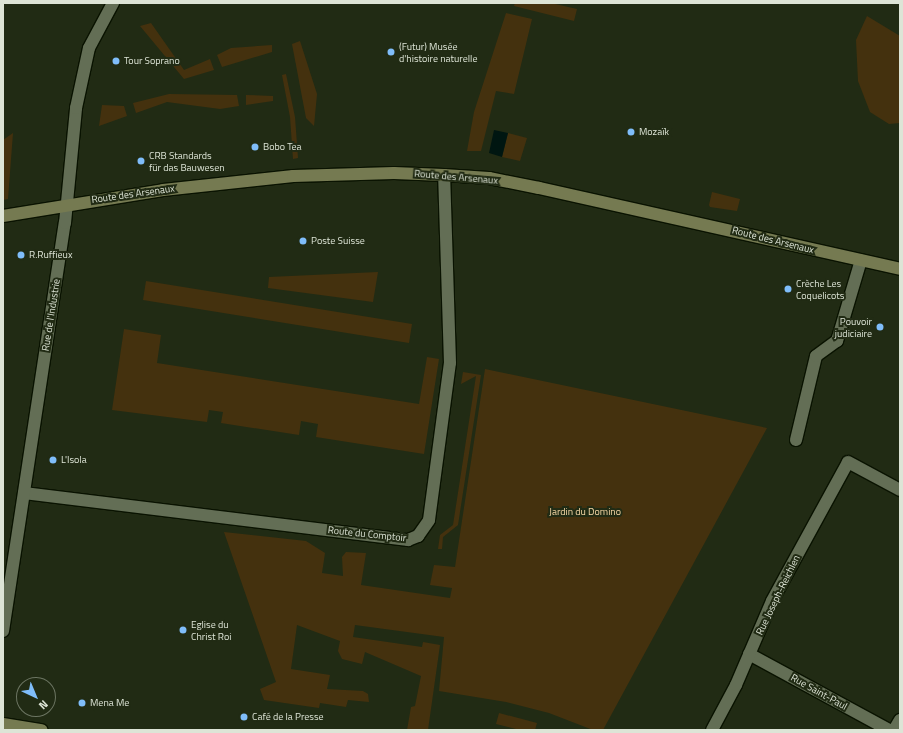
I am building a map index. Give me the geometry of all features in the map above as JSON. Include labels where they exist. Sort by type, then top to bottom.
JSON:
[{"type":"main road","name":"Route des Arsenaux","points":[[3,216],[68,204],[163,190],[293,176],[394,173],[444,175],[489,178],[900,269]]},
{"type":"main road","points":[[3,724],[42,730]]},
{"type":"street","name":"Rue de l'Industrie","points":[[3,632],[68,204],[76,108],[89,48],[113,3]]},
{"type":"street","name":"Route du Comptoir","points":[[24,493],[408,540],[418,536],[429,520],[450,363],[444,175]]},
{"type":"street","points":[[796,440],[816,356],[837,341],[861,260]]},
{"type":"street","name":"Rue Joseph-Reichlen","points":[[712,730],[736,686],[772,601],[848,462],[900,490]]},
{"type":"street","name":"Rue Saint-Paul","points":[[749,654],[889,730]]},
{"type":"street","points":[[894,730],[900,720]]},
{"type":"green space","points":[[515,3],[551,3],[577,9],[574,21],[514,6]]},
{"type":"green space","points":[[506,13],[532,19],[514,94],[496,91],[481,151],[467,151],[474,112]]},
{"type":"green space","points":[[867,16],[900,36],[900,123],[889,124],[870,112],[858,81],[856,40]]},
{"type":"green space","points":[[151,23],[184,70],[210,59],[214,70],[184,79],[140,26]]},
{"type":"green space","points":[[300,41],[317,94],[314,126],[306,118],[292,44]]},
{"type":"green space","points":[[272,45],[272,52],[222,67],[217,55],[231,48]]},
{"type":"green space","points":[[286,74],[295,117],[298,158],[293,159],[290,117],[282,75]]},
{"type":"green space","points":[[169,94],[237,95],[239,106],[220,109],[167,102],[136,113],[133,103]]},
{"type":"green space","points":[[246,95],[273,96],[273,101],[246,105]]},
{"type":"green space","points":[[102,105],[124,106],[127,116],[99,126]]},
{"type":"green space","points":[[13,133],[8,199],[3,200],[3,140]]},
{"type":"green space","points":[[508,133],[527,138],[520,161],[502,157]]},
{"type":"green space","points":[[712,192],[740,199],[737,211],[710,207],[709,205]]},
{"type":"green space","points":[[378,272],[373,302],[268,288],[269,277]]},
{"type":"green space","points":[[146,281],[412,324],[409,343],[143,300]]},
{"type":"green space","points":[[124,329],[161,335],[157,363],[419,404],[427,357],[439,359],[424,454],[316,437],[318,424],[301,421],[299,435],[221,423],[223,412],[209,410],[207,422],[112,410]]},
{"type":"green space","name":"Jardin du Domino","points":[[485,369],[767,428],[603,730],[593,730],[549,713],[506,702],[439,691],[444,637],[355,625],[353,637],[422,647],[423,642],[440,645],[428,730],[407,730],[411,707],[415,706],[421,676],[365,652],[362,664],[342,659],[338,651],[340,641],[297,625],[291,669],[330,675],[327,689],[363,691],[368,694],[369,702],[348,700],[346,707],[320,703],[319,708],[264,700],[260,689],[276,682],[224,532],[306,541],[325,553],[322,573],[343,576],[342,557],[346,552],[366,553],[361,585],[450,598],[452,588],[430,585],[434,565],[455,567]]},
{"type":"green space","points":[[463,372],[481,375],[458,525],[443,537],[442,549],[438,549],[440,535],[453,525],[476,376],[461,384]]},
{"type":"green space","points":[[499,713],[537,723],[535,730],[520,730],[496,724]]},
{"type":"water","points":[[494,130],[508,133],[502,157],[489,153]]},
{"type":"place","name":"(Futur) Musée d'histoire naturelle","points":[[391,52]]},
{"type":"place","name":"Tour Soprano","points":[[116,61]]},
{"type":"place","name":"Mozaïk","points":[[631,132]]},
{"type":"place","name":"Bobo Tea","points":[[255,147]]},
{"type":"place","name":"CRB Standards für das Bauwesen","points":[[141,161]]},
{"type":"place","name":"Poste Suisse","points":[[303,241]]},
{"type":"place","name":"R.Ruffieux","points":[[21,255]]},
{"type":"place","name":"Crèche Les Coquelicots","points":[[788,289]]},
{"type":"place","name":"Pouvoir judiciaire","points":[[880,327]]},
{"type":"place","name":"L'Isola","points":[[53,460]]},
{"type":"place","name":"Eglise du Christ Roi","points":[[183,630]]},
{"type":"place","name":"Mena Me","points":[[82,703]]},
{"type":"place","name":"Café de la Presse","points":[[244,717]]}]
